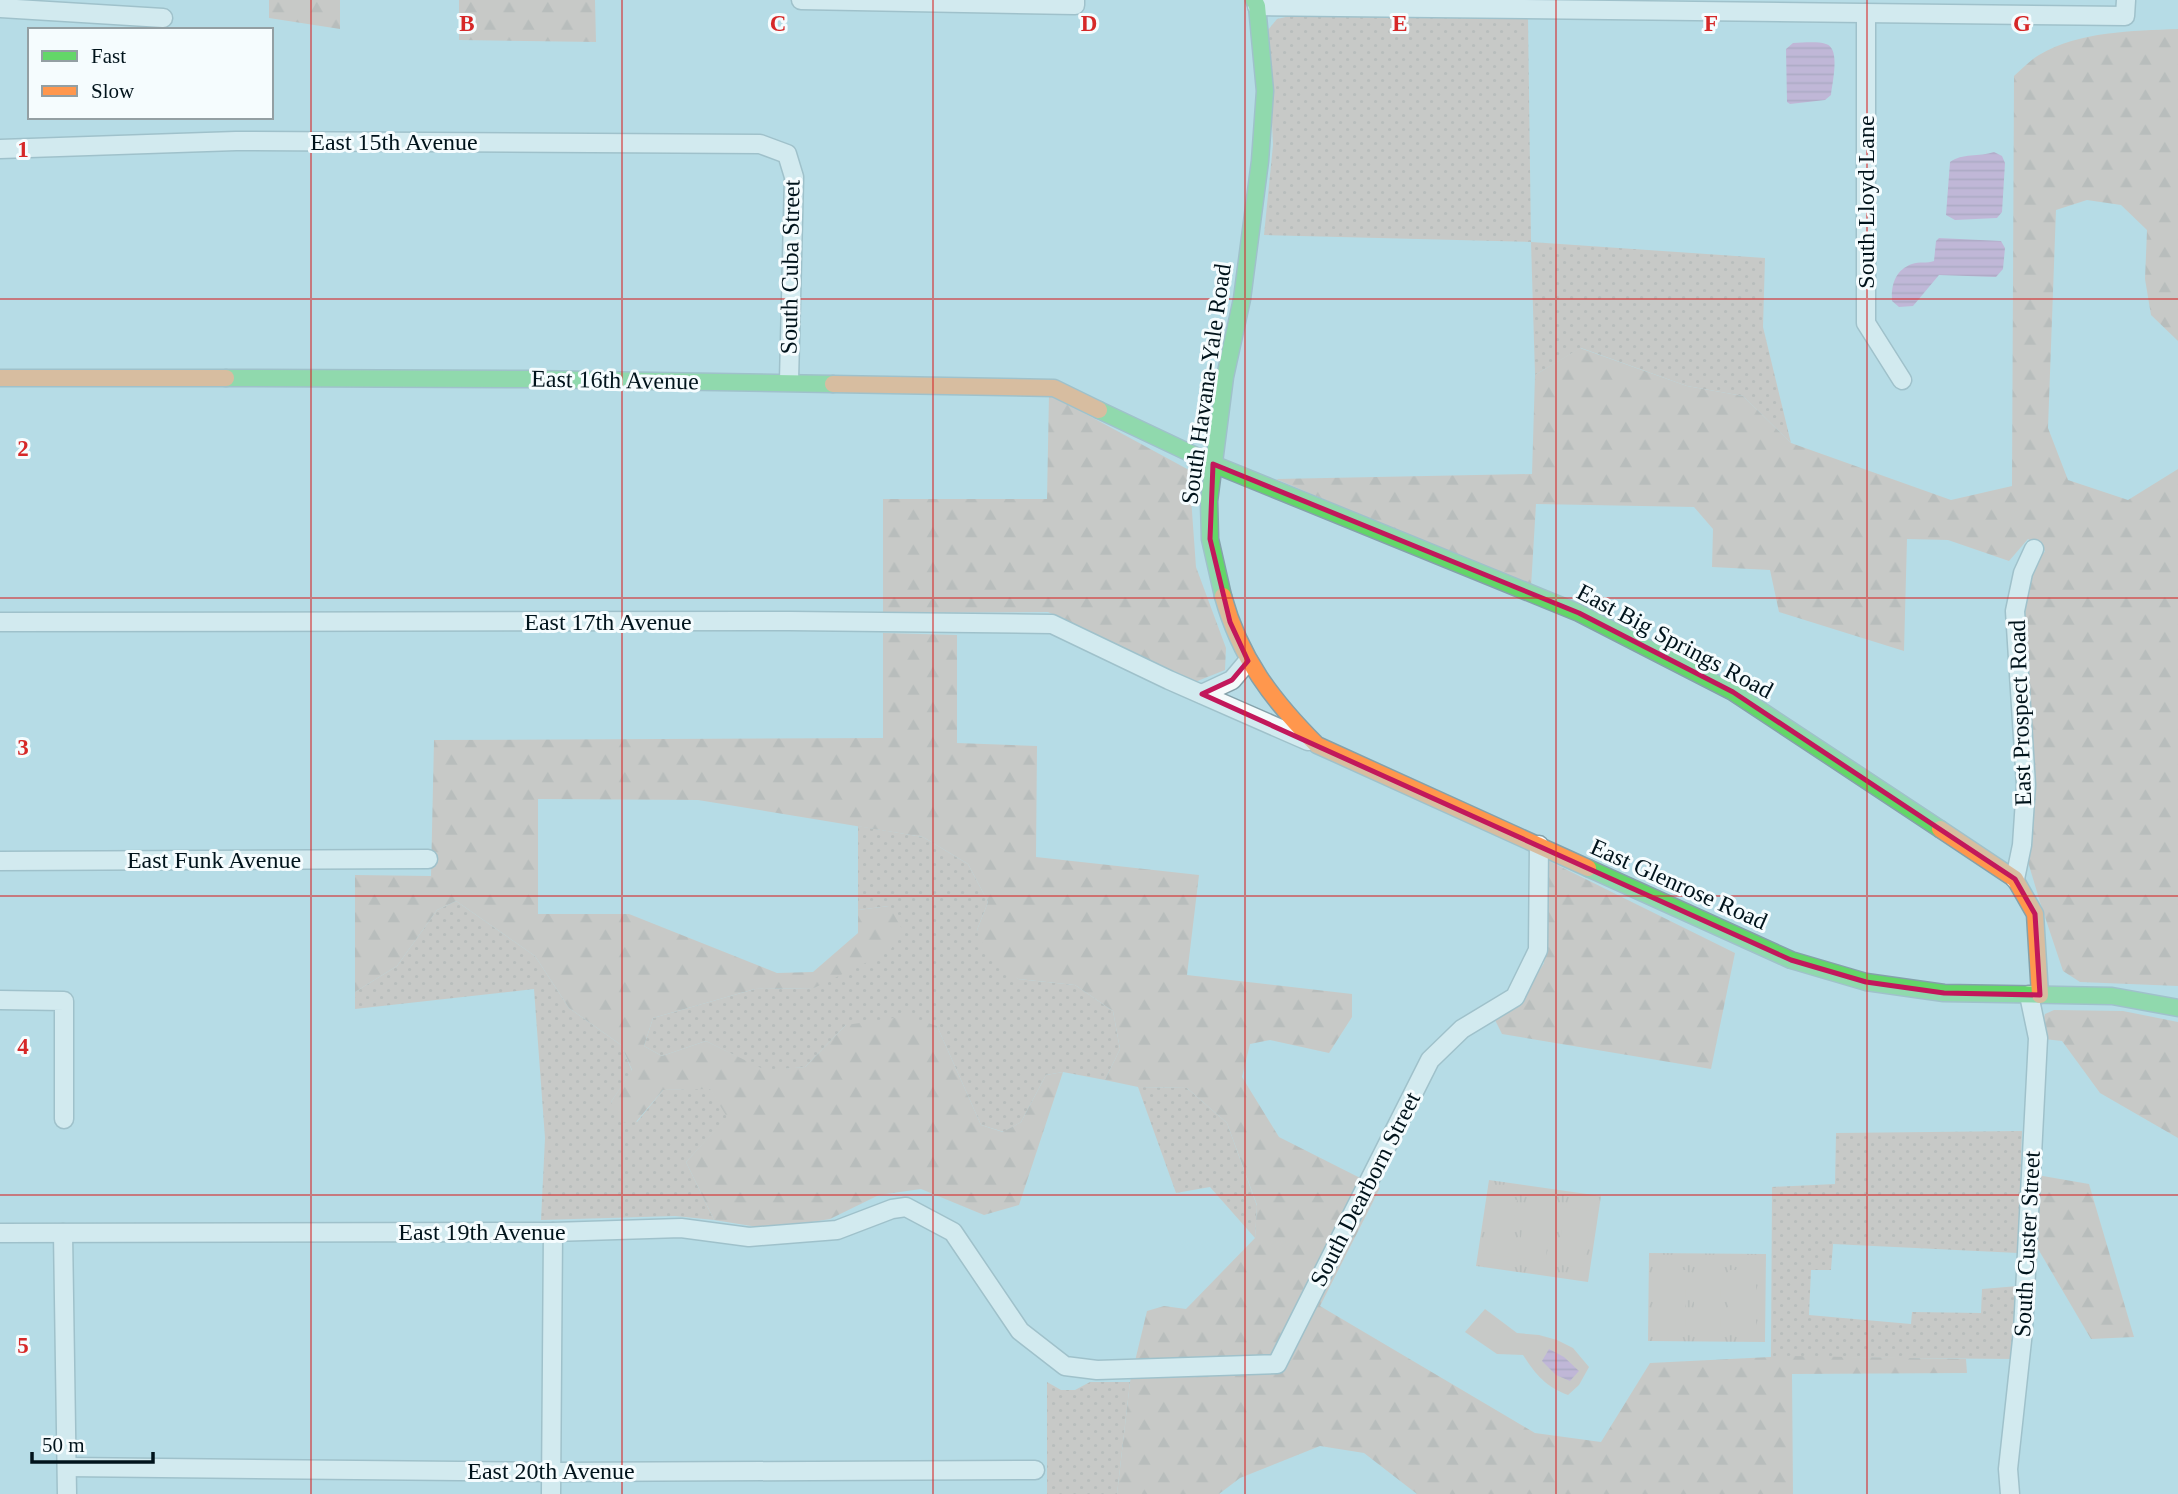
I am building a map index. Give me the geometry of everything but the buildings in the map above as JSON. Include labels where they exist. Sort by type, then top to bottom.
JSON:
[{"type":"street","points":[[801,0],[1075,2]]},
{"type":"street","points":[[1256,3],[1866,13],[2125,8]]},
{"type":"street","name":"South Havana-Yale Road","points":[[1256,3],[1265,91],[1260,161],[1242,299],[1225,377],[1213,464],[1209,501],[1210,539],[1230,622],[1248,661],[1281,706],[1317,745]]},
{"type":"street","points":[[0,8],[163,18]]},
{"type":"street","name":"South Lloyd Lane","points":[[1866,13],[1866,323],[1902,380]]},
{"type":"street","name":"East 15th Avenue","points":[[0,149],[250,141],[760,144],[787,154]]},
{"type":"street","name":"South Cuba Street","points":[[787,154],[794,177],[789,382]]},
{"type":"street","name":"East 16th Avenue","points":[[0,377],[789,382],[1054,388],[1213,464]]},
{"type":"street","name":"East Big Springs Road","points":[[1213,464],[1579,613],[1733,692],[2015,879],[2035,914],[2034,995]]},
{"type":"street","name":"East Prospect Road","points":[[2015,879],[2022,845],[2026,785],[2015,611],[2022,573],[2034,549]]},
{"type":"street","name":"East 17th Avenue","points":[[0,622],[790,621],[1052,624],[1317,745]]},
{"type":"street","points":[[1202,694],[1232,680],[1248,661]]},
{"type":"street","name":"East Glenrose Road","points":[[1317,745],[1791,960],[1866,982],[1944,993],[2112,996],[2178,1008]]},
{"type":"street","name":"South Dearborn Street","points":[[953,1232],[1020,1331],[1066,1366],[1097,1370],[1277,1364],[1430,1060],[1462,1029],[1515,997],[1538,950],[1539,845]]},
{"type":"street","name":"East Funk Avenue","points":[[0,861],[428,859]]},
{"type":"street","name":"South Custer Street","points":[[2010,1494],[2008,1469],[2023,1331],[2038,1038],[2034,995]]},
{"type":"street","points":[[0,1000],[64,1001],[64,1119]]},
{"type":"street","name":"East 19th Avenue","points":[[0,1233],[553,1232],[681,1228],[749,1237],[837,1230],[892,1209],[906,1207],[953,1232]]},
{"type":"street","points":[[551,1494],[553,1232]]},
{"type":"street","points":[[63,1233],[67,1494]]},
{"type":"street","name":"East 20th Avenue","points":[[67,1467],[551,1472],[1035,1470]]},
{"type":"highlighted area","points":[[1213,464],[1579,613],[1733,692],[2015,879],[2035,914],[2040,995],[1944,993],[1866,982],[1791,960],[1202,694],[1232,680],[1248,661],[1230,622],[1210,539]]},
{"type":"green space","points":[[269,0],[340,0],[340,29],[269,18]]},
{"type":"green space","points":[[459,0],[595,0],[596,42],[459,40]]},
{"type":"green space","points":[[1290,16],[1528,18],[1531,242],[1264,235],[1273,145],[1268,30],[1277,19]]},
{"type":"green space","points":[[2178,29],[2178,341],[2151,315],[2145,279],[2147,230],[2121,205],[2087,200],[2056,210],[2048,428],[2068,480],[2128,500],[2178,469],[2178,986],[2080,982],[2063,971],[2028,862],[2035,797],[2024,594],[2031,572],[2045,551],[2028,539],[2009,561],[1948,540],[1907,539],[1904,651],[1779,612],[1770,570],[1712,567],[1713,529],[1694,507],[1536,504],[1531,587],[1276,479],[1532,474],[1535,375],[1580,348],[1687,386],[1743,396],[1791,443],[1951,500],[2012,486],[2014,76],[2039,55],[2072,41],[2107,34]]},
{"type":"green space","points":[[1531,242],[1765,258],[1763,327],[1791,443],[1743,396],[1687,386],[1581,348],[1535,375]]},
{"type":"green space","points":[[1049,394],[1189,470],[1196,567],[1226,648],[1225,670],[1195,682],[1048,612],[883,613],[883,499],[1047,499]]},
{"type":"green space","points":[[883,633],[957,635],[957,743],[1037,746],[1036,857],[1199,875],[1187,975],[1352,994],[1352,1017],[1329,1053],[1270,1040],[1250,1044],[1242,1077],[1279,1137],[1380,1188],[1320,1306],[1535,1433],[1601,1442],[1650,1363],[1792,1356],[1966,1359],[1967,1373],[1792,1374],[1793,1494],[1417,1494],[1364,1453],[1320,1446],[1240,1478],[1219,1494],[1117,1494],[1130,1382],[1147,1311],[1164,1306],[1186,1309],[1255,1238],[1257,1205],[1227,1123],[1187,1088],[1138,1087],[1105,1080],[1120,1049],[1113,1011],[1075,985],[1018,979],[989,959],[977,930],[988,902],[968,864],[923,837],[698,800],[538,799],[538,914],[629,914],[777,973],[813,972],[858,933],[858,910],[889,906],[902,929],[890,951],[814,988],[755,989],[653,1018],[644,1046],[662,1056],[706,1041],[765,1070],[805,1067],[846,1025],[907,1016],[937,1026],[981,1125],[1003,1132],[1021,1122],[1046,1075],[1063,1072],[1019,1205],[984,1215],[921,1189],[879,1195],[830,1219],[770,1229],[714,1220],[686,1162],[727,1117],[710,1089],[663,1090],[636,1122],[621,1123],[611,1102],[632,1070],[621,1045],[569,1008],[535,956],[456,901],[437,910],[397,966],[355,992],[355,875],[431,876],[434,740],[883,738]]},
{"type":"green space","points":[[858,826],[923,837],[968,864],[988,902],[977,930],[1018,979],[1075,985],[1113,1011],[1120,1049],[1105,1080],[1063,1072],[1046,1075],[1021,1122],[1004,1132],[981,1125],[937,1026],[846,1025],[805,1067],[765,1071],[706,1041],[662,1056],[644,1046],[653,1018],[755,989],[814,988],[889,906],[858,910]]},
{"type":"green space","points":[[1547,860],[1735,953],[1711,1069],[1502,1034],[1494,1018],[1519,1003],[1544,963]]},
{"type":"green space","points":[[456,901],[535,956],[569,1008],[621,1045],[632,1071],[611,1102],[637,1122],[663,1090],[710,1088],[728,1117],[686,1162],[714,1220],[675,1216],[541,1220],[545,1138],[534,989],[355,1009],[355,992],[397,966],[437,910]]},
{"type":"green space","points":[[2054,1010],[2123,1011],[2178,1022],[2178,1138],[2100,1093],[2062,1041],[2044,1039],[2042,1023],[2045,1014]]},
{"type":"green space","points":[[1138,1087],[1187,1088],[1227,1123],[1257,1206],[1255,1238],[1210,1187],[1176,1193]]},
{"type":"green space","points":[[2022,1131],[2018,1253],[1833,1244],[1831,1270],[1811,1270],[1809,1315],[1911,1324],[1912,1312],[1981,1313],[1982,1289],[2018,1286],[2015,1359],[1771,1357],[1772,1187],[1835,1184],[1836,1133]]},
{"type":"green space","points":[[2037,1175],[2089,1184],[2134,1337],[2091,1339],[2034,1242]]},
{"type":"green space","points":[[1489,1180],[1601,1196],[1588,1282],[1476,1266]]},
{"type":"green space","points":[[1490,1197],[1517,1200],[1508,1257],[1482,1253]]},
{"type":"green space","points":[[1526,1202],[1553,1206],[1545,1262],[1518,1258]]},
{"type":"green space","points":[[1565,1207],[1591,1211],[1583,1268],[1557,1264]]},
{"type":"green space","points":[[1649,1253],[1766,1254],[1765,1342],[1648,1341]]},
{"type":"green space","points":[[1659,1270],[1686,1270],[1685,1327],[1659,1327]]},
{"type":"green space","points":[[1694,1270],[1721,1270],[1720,1328],[1694,1328]]},
{"type":"green space","points":[[1729,1270],[1756,1270],[1756,1327],[1729,1327]]},
{"type":"green space","points":[[1485,1309],[1517,1333],[1539,1335],[1573,1348],[1589,1367],[1579,1385],[1568,1395],[1560,1392],[1542,1379],[1523,1355],[1497,1354],[1465,1332]]},
{"type":"green space","points":[[1047,1382],[1061,1390],[1075,1390],[1090,1382],[1130,1382],[1117,1494],[1047,1494]]},
{"type":"shaded area","points":[[1793,43],[1818,43],[1831,47],[1834,75],[1831,95],[1825,100],[1790,104],[1787,102],[1786,49]]},
{"type":"shaded area","points":[[1994,152],[2002,156],[2005,163],[2002,212],[1997,218],[1955,220],[1946,215],[1950,162],[1960,157]]},
{"type":"shaded area","points":[[1939,238],[2001,241],[2005,248],[2003,269],[1996,277],[1939,275],[1913,306],[1899,307],[1892,301],[1895,279],[1902,270],[1912,264],[1934,261],[1936,241]]},
{"type":"shaded area","points":[[1549,1349],[1564,1357],[1579,1371],[1570,1381],[1556,1375],[1542,1361]]},
{"type":"traffic: fast","points":[[1223,596],[1210,539],[1209,501],[1225,377],[1242,299],[1260,161],[1265,91],[1257,6],[1254,0]]},
{"type":"traffic: fast","points":[[226,378],[833,384]]},
{"type":"traffic: fast","points":[[1099,410],[1213,464],[1579,613],[1733,692],[1940,829]]},
{"type":"traffic: fast","points":[[1588,868],[1791,960],[1866,982],[1944,993],[2112,996],[2178,1008]]},
{"type":"traffic: slow","points":[[0,378],[226,378]]},
{"type":"traffic: slow","points":[[833,384],[1054,388],[1099,410]]},
{"type":"traffic: slow","points":[[1223,596],[1248,659],[1272,694],[1317,745],[1588,868]]},
{"type":"traffic: slow","points":[[1940,829],[2015,879],[2035,914],[2040,995]]}]
